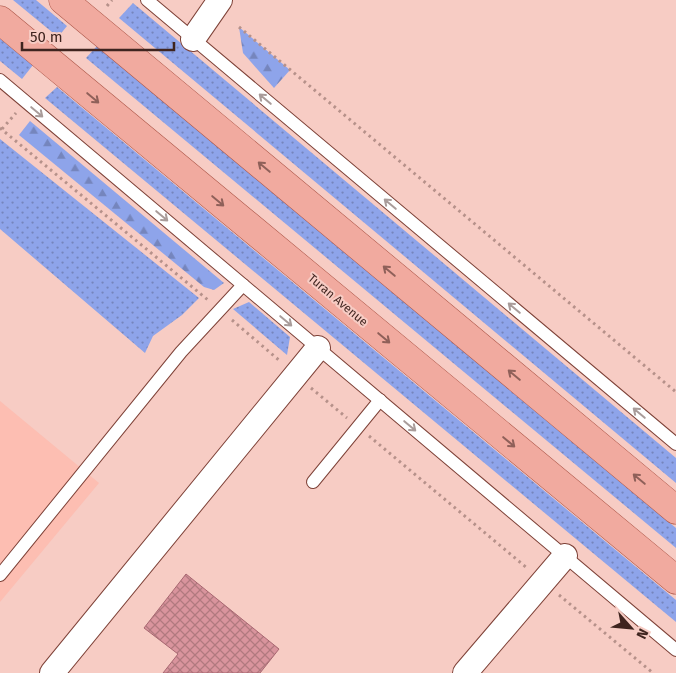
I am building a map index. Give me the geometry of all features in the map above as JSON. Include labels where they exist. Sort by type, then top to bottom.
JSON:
[{"type":"main road","points":[[62,0],[676,510]]},
{"type":"main road","name":"Turan Avenue","points":[[0,20],[676,580]]},
{"type":"street","points":[[193,39],[220,0]]},
{"type":"street","points":[[52,673],[318,348]]},
{"type":"street","points":[[466,673],[565,556]]},
{"type":"lane","points":[[146,0],[676,444]]},
{"type":"lane","points":[[0,80],[676,650]]},
{"type":"lane","points":[[0,576],[181,352],[243,285]]},
{"type":"lane","points":[[313,482],[380,400]]},
{"type":"path","points":[[107,6],[112,0]]},
{"type":"path","points":[[239,27],[676,392]]},
{"type":"path","points":[[18,110],[1,128],[653,673]]},
{"type":"shaded area","points":[[0,401],[99,483],[0,602]]},
{"type":"green space","points":[[13,0],[36,0],[67,26],[58,37]]},
{"type":"green space","points":[[133,3],[676,458],[676,483],[119,18]]},
{"type":"green space","points":[[239,27],[290,70],[274,88],[243,53]]},
{"type":"green space","points":[[0,38],[33,65],[22,79],[0,61]]},
{"type":"green space","points":[[97,46],[676,528],[676,548],[86,58]]},
{"type":"green space","points":[[57,87],[676,600],[676,622],[45,98]]},
{"type":"green space","points":[[30,121],[224,283],[214,290],[204,287],[19,135]]},
{"type":"green space","points":[[0,139],[199,298],[182,315],[153,336],[145,353],[0,229]]},
{"type":"green space","points":[[249,302],[290,337],[287,355],[233,309]]},
{"type":"building","points":[[186,574],[279,649],[260,673],[163,673],[178,654],[144,628]]}]
